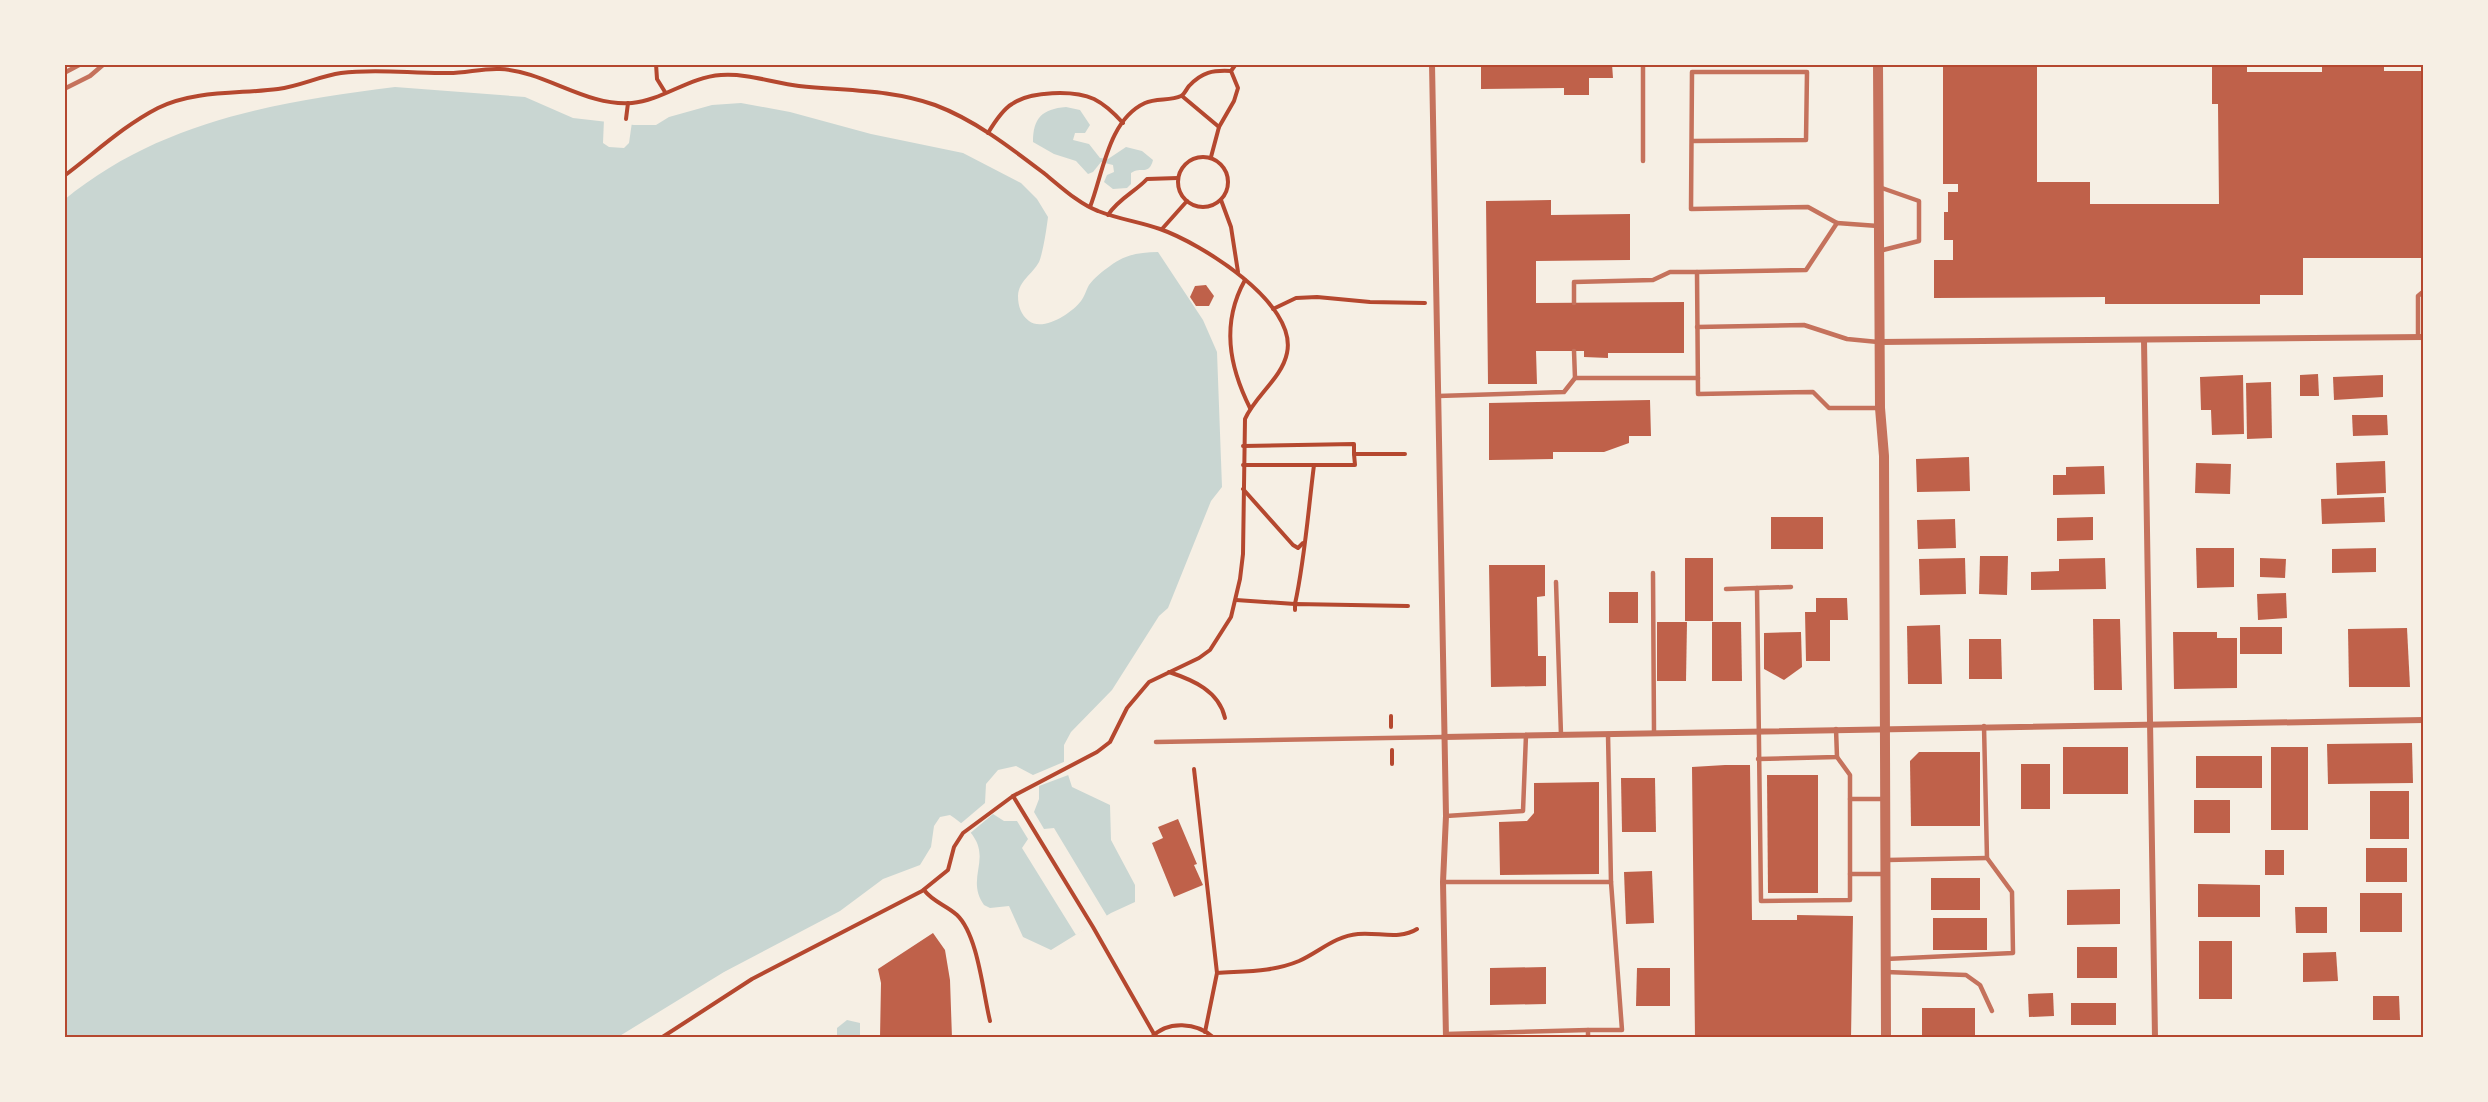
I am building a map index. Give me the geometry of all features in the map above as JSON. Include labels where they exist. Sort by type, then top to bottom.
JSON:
[{"type":"street","points":[[1432,64],[1446,816],[1443,882],[1446,1036]]},
{"type":"street","points":[[1878,64],[1880,408],[1884,456],[1886,1038]]},
{"type":"street","points":[[1880,342],[2421,337]]},
{"type":"street","points":[[2144,340],[2156,1038]]},
{"type":"street","points":[[1444,737],[2424,720]]},
{"type":"lane","points":[[64,73],[81,64]]},
{"type":"lane","points":[[64,89],[90,76],[104,64]]},
{"type":"lane","points":[[1642,64],[1642,161]]},
{"type":"lane","points":[[1692,141],[1806,140],[1807,72],[1692,72],[1691,209],[1808,207],[1838,223],[1879,226]]},
{"type":"lane","points":[[1878,187],[1919,201],[1919,241],[1879,251]]},
{"type":"lane","points":[[1574,303],[1574,282],[1653,280],[1670,272],[1806,270],[1838,223]]},
{"type":"lane","points":[[1697,272],[1698,394],[1813,392],[1829,408],[1880,408]]},
{"type":"lane","points":[[2421,337],[2418,296],[2424,291]]},
{"type":"lane","points":[[1697,327],[1804,325],[1847,339],[1880,342]]},
{"type":"lane","points":[[1438,396],[1564,392],[1575,378],[1574,351]]},
{"type":"lane","points":[[1575,378],[1698,378]]},
{"type":"lane","points":[[1653,573],[1653,733]]},
{"type":"lane","points":[[1556,582],[1561,735]]},
{"type":"lane","points":[[1726,589],[1791,587]]},
{"type":"lane","points":[[1757,588],[1757,730],[1761,901],[1850,900],[1850,775],[1837,758],[1836,729]]},
{"type":"lane","points":[[1886,959],[2013,953],[2012,892],[1987,858],[1984,726]]},
{"type":"lane","points":[[1446,1036],[1622,1030],[1611,882],[1608,734]]},
{"type":"lane","points":[[1446,816],[1523,811],[1526,735]]},
{"type":"lane","points":[[1156,742],[1444,737]]},
{"type":"lane","points":[[1758,759],[1837,758]]},
{"type":"lane","points":[[1850,799],[1886,799]]},
{"type":"lane","points":[[1887,860],[1987,858]]},
{"type":"lane","points":[[1850,874],[1887,874]]},
{"type":"lane","points":[[1443,882],[1611,882]]},
{"type":"lane","points":[[1886,972],[1966,975],[1980,985],[1992,1011]]},
{"type":"lane","points":[[1588,1030],[1588,1038]]},
{"type":"path","points":[[656,64],[657,79],[665,92]]},
{"type":"path","points":[[1231,71],[1236,64]]},
{"type":"path","points":[[64,176],[115,136],[160,107],[184,99],[214,94],[281,89],[335,74],[364,70],[453,73],[501,69],[523,73],[588,96],[628,103],[645,100],[701,78],[721,75],[800,86],[874,91],[937,106],[988,133],[1090,207],[1108,215],[1162,230],[1195,245],[1239,273],[1272,309],[1284,327],[1288,339],[1288,352],[1284,364],[1250,408],[1245,419],[1243,554],[1231,617],[1210,650],[1200,658],[1149,682],[1127,708],[1110,742],[1085,760],[1013,796],[963,832],[954,847],[948,870],[924,890],[752,979],[662,1038]]},
{"type":"path","points":[[1090,207],[1110,147],[1131,113],[1144,103],[1182,96],[1201,75],[1212,70],[1231,71]]},
{"type":"path","points":[[1211,158],[1219,127],[1234,101],[1238,88],[1231,71]]},
{"type":"path","points":[[988,133],[1013,103],[1037,96],[1063,93],[1094,99],[1109,108],[1123,123]]},
{"type":"path","points":[[1182,96],[1219,127]]},
{"type":"path","points":[[626,119],[628,103]]},
{"type":"path","points":[[1203,156],[1211,158],[1225,168],[1228,177],[1228,185],[1221,200],[1208,207],[1187,201],[1178,187],[1178,178],[1186,162],[1203,156]]},
{"type":"path","points":[[1108,215],[1115,204],[1129,196],[1147,179],[1178,178]]},
{"type":"path","points":[[1221,200],[1231,227],[1239,273]]},
{"type":"path","points":[[1162,230],[1187,201]]},
{"type":"path","points":[[1245,280],[1236,296],[1230,324],[1229,351],[1250,408]]},
{"type":"path","points":[[1272,309],[1296,298],[1317,297],[1361,302],[1437,303]]},
{"type":"path","points":[[1243,446],[1354,444],[1355,465],[1243,465]]},
{"type":"path","points":[[1354,454],[1405,454]]},
{"type":"path","points":[[1295,610],[1305,559],[1304,542],[1314,465]]},
{"type":"path","points":[[1243,489],[1293,545],[1299,548],[1304,542]]},
{"type":"path","points":[[1236,600],[1408,606]]},
{"type":"path","points":[[1168,672],[1197,681],[1224,710],[1226,718]]},
{"type":"path","points":[[1194,769],[1217,973],[1205,1032]]},
{"type":"path","points":[[1013,796],[1094,927],[1152,1036],[1168,1027],[1183,1025],[1205,1032],[1214,1038]]},
{"type":"path","points":[[924,890],[932,900],[956,914],[965,927],[976,961],[990,1021]]},
{"type":"path","points":[[1217,973],[1280,968],[1300,960],[1335,940],[1358,934],[1408,935],[1417,929]]},
{"type":"shaded area","points":[[395,87],[525,97],[573,118],[634,125],[656,125],[669,117],[712,105],[741,103],[790,112],[871,134],[963,153],[1021,183],[1037,199],[1048,217],[1039,262],[1023,282],[1018,296],[1022,313],[1026,319],[1035,324],[1049,323],[1071,311],[1084,297],[1093,280],[1115,262],[1132,255],[1158,252],[1203,320],[1217,352],[1222,487],[1211,501],[1168,608],[1159,616],[1112,690],[1071,732],[1064,745],[1064,762],[1072,787],[1110,805],[1111,840],[1135,885],[1135,902],[1111,913],[1051,950],[1023,937],[1009,906],[990,908],[984,905],[978,893],[979,851],[976,840],[967,828],[950,815],[940,817],[934,826],[931,847],[920,865],[883,879],[840,911],[724,972],[618,1037],[65,1038],[64,200],[101,173],[139,151],[180,133],[263,109]]},
{"type":"shaded area","points":[[1066,107],[1080,110],[1090,125],[1085,133],[1075,133],[1073,140],[1089,144],[1100,158],[1108,159],[1126,147],[1142,151],[1153,160],[1149,168],[1131,173],[1131,184],[1127,188],[1113,189],[1104,182],[1107,175],[1114,172],[1113,165],[1101,162],[1093,172],[1088,174],[1076,161],[1054,154],[1033,142],[1033,134],[1040,116],[1051,110]]},
{"type":"shaded area","points":[[847,1020],[860,1023],[860,1037],[837,1037],[837,1028]]},
{"type":"pier","points":[[604,119],[632,122],[629,143],[624,148],[609,147],[603,143]]},
{"type":"pier","points":[[1066,761],[1071,774],[1039,786],[1039,799],[1034,812],[1044,829],[1054,828],[1107,916],[1076,935],[1022,848],[1028,839],[1017,821],[1004,821],[993,814],[968,835],[959,825],[985,803],[986,784],[998,770],[1016,766],[1033,775]]},
{"type":"building","points":[[1481,64],[1612,64],[1613,78],[1589,78],[1589,95],[1564,95],[1564,88],[1481,89]]},
{"type":"building","points":[[2322,64],[2384,64],[2384,71],[2424,71],[2424,258],[2303,258],[2303,295],[2260,295],[2260,304],[2105,304],[2105,297],[1934,298],[1934,260],[1953,260],[1953,240],[1944,240],[1944,212],[1948,212],[1948,192],[1958,192],[1958,184],[1943,184],[1943,67],[2037,66],[2037,182],[2090,182],[2090,204],[2219,204],[2218,104],[2212,104],[2212,67],[2247,66],[2247,72],[2322,72]]},
{"type":"building","points":[[1551,200],[1551,215],[1630,214],[1630,260],[1536,261],[1536,303],[1684,302],[1684,353],[1608,353],[1608,358],[1584,357],[1584,351],[1536,351],[1537,384],[1488,384],[1486,201]]},
{"type":"building","points":[[1206,285],[1214,296],[1209,306],[1196,306],[1190,297],[1195,286]]},
{"type":"building","points":[[2318,374],[2319,396],[2300,396],[2300,375]]},
{"type":"building","points":[[2243,375],[2244,434],[2212,435],[2211,410],[2201,410],[2200,377]]},
{"type":"building","points":[[2383,375],[2383,397],[2334,400],[2333,377]]},
{"type":"building","points":[[2271,382],[2272,438],[2247,439],[2246,383]]},
{"type":"building","points":[[1650,400],[1651,436],[1629,436],[1629,443],[1604,452],[1553,452],[1553,459],[1489,460],[1489,403]]},
{"type":"building","points":[[2352,415],[2387,415],[2388,435],[2353,436]]},
{"type":"building","points":[[1969,457],[1970,491],[1917,492],[1916,459]]},
{"type":"building","points":[[2385,461],[2386,493],[2337,495],[2336,463]]},
{"type":"building","points":[[2196,463],[2231,464],[2230,494],[2195,493]]},
{"type":"building","points":[[2104,466],[2105,494],[2053,495],[2053,475],[2066,475],[2066,467]]},
{"type":"building","points":[[2384,497],[2385,522],[2322,524],[2321,499]]},
{"type":"building","points":[[1771,517],[1823,517],[1823,549],[1771,549]]},
{"type":"building","points":[[2093,517],[2093,540],[2057,541],[2057,518]]},
{"type":"building","points":[[1955,519],[1956,548],[1918,549],[1917,520]]},
{"type":"building","points":[[2196,548],[2234,548],[2234,587],[2197,588]]},
{"type":"building","points":[[2376,548],[2376,572],[2332,573],[2332,549]]},
{"type":"building","points":[[1980,556],[2008,556],[2007,595],[1979,594]]},
{"type":"building","points":[[1685,558],[1713,558],[1713,621],[1685,621]]},
{"type":"building","points":[[1965,558],[1966,594],[1920,595],[1919,559]]},
{"type":"building","points":[[2105,558],[2106,589],[2031,590],[2031,572],[2059,571],[2059,559]]},
{"type":"building","points":[[2260,558],[2286,559],[2285,578],[2260,577]]},
{"type":"building","points":[[1489,565],[1545,565],[1545,596],[1537,597],[1538,656],[1546,656],[1546,686],[1491,687]]},
{"type":"building","points":[[1609,592],[1638,592],[1638,623],[1609,623]]},
{"type":"building","points":[[2286,593],[2287,618],[2258,620],[2257,594]]},
{"type":"building","points":[[1816,598],[1847,598],[1848,620],[1830,620],[1830,661],[1806,661],[1805,612],[1816,612]]},
{"type":"building","points":[[2093,619],[2120,619],[2122,690],[2094,690]]},
{"type":"building","points":[[1657,622],[1687,622],[1686,681],[1657,681]]},
{"type":"building","points":[[1712,622],[1741,622],[1742,681],[1712,681]]},
{"type":"building","points":[[1940,625],[1942,684],[1908,684],[1907,626]]},
{"type":"building","points":[[2240,627],[2282,627],[2282,654],[2240,654]]},
{"type":"building","points":[[2407,628],[2410,687],[2349,687],[2348,629]]},
{"type":"building","points":[[1801,632],[1802,667],[1784,680],[1764,669],[1764,633]]},
{"type":"building","points":[[2173,632],[2217,632],[2217,638],[2237,638],[2237,688],[2174,689]]},
{"type":"building","points":[[1969,639],[2001,639],[2002,679],[1969,679]]},
{"type":"building","points":[[2412,743],[2413,783],[2328,784],[2327,744]]},
{"type":"building","points":[[2063,747],[2128,747],[2128,794],[2063,794]]},
{"type":"building","points":[[2271,747],[2308,747],[2308,830],[2271,830]]},
{"type":"building","points":[[1919,752],[1980,752],[1980,826],[1911,826],[1910,761]]},
{"type":"building","points":[[2196,756],[2262,756],[2262,788],[2196,788]]},
{"type":"building","points":[[2021,764],[2050,764],[2050,809],[2021,809]]},
{"type":"building","points":[[1750,765],[1752,920],[1797,920],[1797,915],[1853,916],[1851,1038],[1695,1038],[1692,767]]},
{"type":"building","points":[[1767,775],[1818,775],[1818,893],[1768,893]]},
{"type":"building","points":[[1621,778],[1655,778],[1656,832],[1622,832]]},
{"type":"building","points":[[1599,782],[1599,874],[1500,875],[1499,822],[1527,821],[1534,813],[1534,783]]},
{"type":"building","points":[[2370,791],[2409,791],[2409,839],[2370,839]]},
{"type":"building","points":[[2194,800],[2230,800],[2230,833],[2194,833]]},
{"type":"building","points":[[1178,819],[1197,864],[1194,865],[1203,885],[1174,897],[1152,843],[1163,838],[1158,827]]},
{"type":"building","points":[[2366,848],[2407,848],[2407,882],[2366,882]]},
{"type":"building","points":[[2265,850],[2284,850],[2284,875],[2265,875]]},
{"type":"building","points":[[1652,871],[1654,923],[1626,924],[1624,872]]},
{"type":"building","points":[[1931,878],[1980,878],[1980,910],[1931,910]]},
{"type":"building","points":[[2198,884],[2260,885],[2260,917],[2198,917]]},
{"type":"building","points":[[2120,889],[2120,924],[2067,925],[2067,890]]},
{"type":"building","points":[[2360,893],[2402,893],[2402,932],[2360,932]]},
{"type":"building","points":[[2295,907],[2327,907],[2327,933],[2296,933]]},
{"type":"building","points":[[1933,918],[1987,918],[1987,950],[1933,950]]},
{"type":"building","points":[[933,933],[945,950],[950,980],[952,1038],[880,1038],[881,983],[878,969]]},
{"type":"building","points":[[2199,941],[2232,941],[2232,999],[2199,999]]},
{"type":"building","points":[[2077,947],[2117,947],[2117,978],[2077,978]]},
{"type":"building","points":[[2336,952],[2338,981],[2303,982],[2303,953]]},
{"type":"building","points":[[1546,967],[1546,1004],[1490,1005],[1490,968]]},
{"type":"building","points":[[1637,968],[1670,968],[1670,1006],[1636,1006]]},
{"type":"building","points":[[2053,993],[2054,1016],[2029,1017],[2028,994]]},
{"type":"building","points":[[2373,996],[2399,996],[2400,1020],[2373,1020]]},
{"type":"building","points":[[2071,1003],[2116,1003],[2116,1025],[2071,1025]]},
{"type":"building","points":[[1922,1008],[1975,1008],[1975,1035],[1922,1035]]},
{"type":"building","points":[[2195,1035],[2244,1035],[2244,1038],[2195,1038]]},
{"type":"building","points":[[2353,1035],[2389,1035],[2389,1038],[2353,1038]]}]
